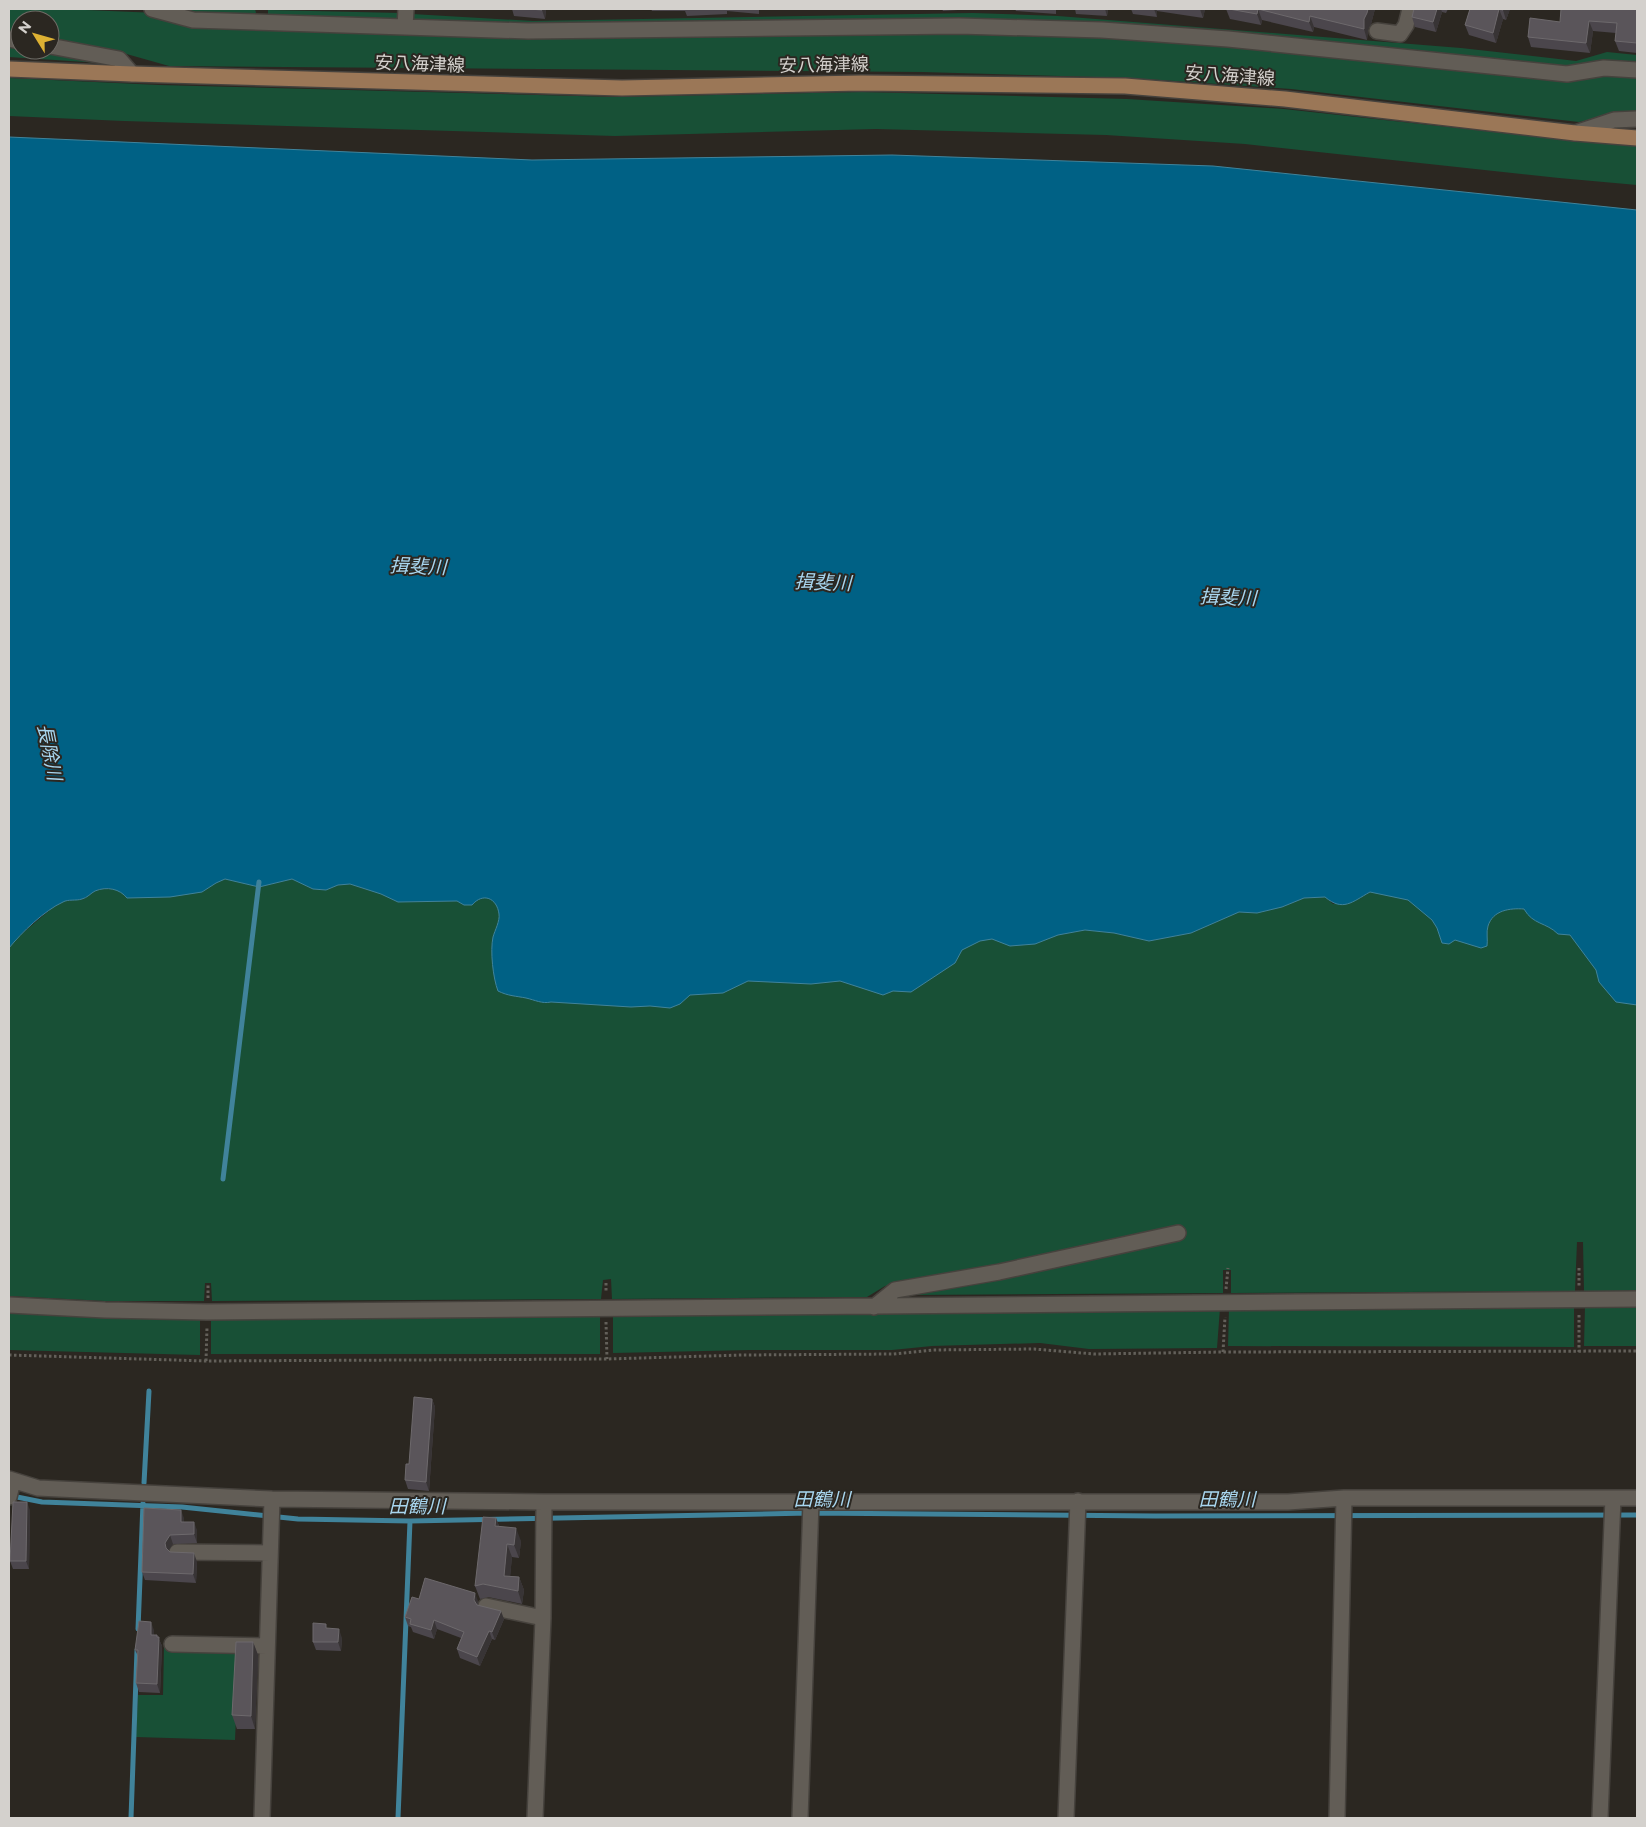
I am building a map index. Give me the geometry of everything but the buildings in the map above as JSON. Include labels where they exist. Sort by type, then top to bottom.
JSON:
[{"type":"main road","name":"安八海津線","points":[[9,69],[622,88],[861,83],[1125,86],[1285,99],[1575,133],[1637,138]]},
{"type":"street","points":[[152,9],[192,20],[261,16],[405,27],[528,31],[959,26],[1093,30],[1228,39],[1567,74],[1604,68],[1637,70]]},
{"type":"street","points":[[405,27],[406,9]]},
{"type":"street","points":[[1377,31],[1400,34],[1406,26],[1410,9]]},
{"type":"street","points":[[60,48],[119,59],[132,74]]},
{"type":"street","points":[[1575,133],[1614,120],[1637,118]]},
{"type":"street","points":[[874,1307],[895,1290],[999,1272],[1178,1233]]},
{"type":"street","points":[[9,1305],[105,1310],[207,1312],[874,1307],[1245,1301],[1637,1299]]},
{"type":"street","points":[[10,1486],[272,1502],[811,1504],[1613,1500],[1637,1498]]},
{"type":"street","points":[[1600,1818],[1613,1500]]},
{"type":"street","points":[[1337,1818],[1344,1501]]},
{"type":"street","points":[[262,1818],[272,1502]]},
{"type":"street","points":[[1066,1818],[1078,1503]]},
{"type":"street","points":[[535,1818],[543,1618],[544,1504]]},
{"type":"street","points":[[800,1818],[811,1504]]},
{"type":"street","points":[[177,1552],[270,1553]]},
{"type":"street","points":[[486,1606],[543,1618]]},
{"type":"street","points":[[172,1644],[267,1646]]},
{"type":"path","points":[[9,1355],[216,1361],[607,1359],[743,1355],[893,1354],[933,1350],[1034,1349],[1094,1354],[1637,1351]]},
{"type":"green space","points":[[9,9],[63,9],[157,13],[191,25],[957,31],[1100,36],[1637,76],[1637,113],[1616,114],[1579,122],[1291,89],[1131,78],[922,72],[169,66],[123,53],[60,42],[60,10],[10,10],[9,33]]},
{"type":"green space","points":[[171,9],[255,9],[256,13],[252,17],[192,15]]},
{"type":"green space","points":[[268,10],[401,13],[400,21],[271,17],[268,14]]},
{"type":"green space","points":[[973,13],[1058,16],[1461,48],[1576,61],[1607,52],[1637,55],[1637,66],[1557,69],[1104,26],[532,27],[411,21],[412,14],[533,21]]},
{"type":"green space","points":[[60,53],[116,64],[55,60],[60,60]]},
{"type":"green space","points":[[9,78],[159,85],[616,97],[862,92],[1127,99],[1284,109],[1637,146],[1637,185],[1245,144],[1106,135],[876,129],[615,136],[9,116]]},
{"type":"green space","points":[[225,879],[259,887],[292,879],[313,889],[326,890],[338,885],[350,884],[381,894],[398,902],[457,901],[464,905],[483,897],[588,920],[1014,932],[1058,935],[1085,930],[1114,933],[1149,941],[1191,933],[1239,912],[1257,913],[1282,907],[1304,898],[1325,897],[1333,904],[1359,898],[1370,892],[1491,898],[1637,939],[1637,1291],[1584,1291],[1583,1242],[1577,1242],[1575,1291],[1231,1293],[1231,1270],[1223,1270],[1223,1293],[911,1295],[1181,1227],[1166,1228],[1003,1265],[885,1286],[867,1297],[612,1299],[611,1279],[603,1280],[601,1299],[212,1301],[211,1283],[205,1283],[204,1301],[105,1301],[9,1296],[9,948],[18,937],[51,909],[64,901],[84,899],[101,889],[116,889],[123,893],[202,892]]},
{"type":"green space","points":[[1574,1306],[1574,1347],[1228,1346],[1229,1308]]},
{"type":"green space","points":[[1585,1306],[1637,1306],[1637,1346],[1584,1346]]},
{"type":"green space","points":[[1220,1308],[1217,1348],[1089,1349],[1040,1343],[932,1346],[892,1350],[750,1350],[613,1353],[613,1315]]},
{"type":"green space","points":[[9,1312],[200,1319],[200,1355],[9,1350]]},
{"type":"green space","points":[[600,1316],[600,1354],[211,1354],[211,1319]]},
{"type":"green space","points":[[164,1647],[239,1649],[235,1740],[136,1737],[138,1695],[163,1695]]},
{"type":"water","points":[[9,137],[532,160],[892,155],[1213,166],[1637,210],[1637,1005],[1616,1002],[1599,982],[1596,970],[1570,935],[1558,934],[1531,918],[1524,909],[1503,911],[1494,916],[1487,928],[1487,946],[1481,948],[1455,940],[1449,944],[1442,943],[1432,920],[1408,900],[1370,892],[1353,902],[1342,905],[1331,902],[1325,897],[1304,898],[1282,907],[1257,913],[1239,912],[1191,933],[1149,941],[1114,933],[1085,930],[1058,935],[1035,944],[1010,946],[992,939],[980,941],[962,950],[955,963],[911,992],[893,991],[883,995],[840,981],[811,984],[748,981],[723,993],[690,995],[680,1004],[670,1008],[545,1003],[502,993],[498,991],[492,964],[492,943],[499,917],[498,908],[492,901],[485,898],[476,901],[472,905],[464,905],[457,901],[398,902],[381,894],[350,884],[338,885],[326,890],[313,889],[292,879],[259,887],[225,879],[202,892],[170,897],[127,898],[117,891],[100,889],[80,900],[65,901],[49,910],[34,922],[9,948]]},
{"type":"waterway","points":[[223,1179],[259,882]]},
{"type":"waterway","points":[[144,1483],[149,1391]]},
{"type":"waterway","name":"田鶴川","points":[[12,1496],[42,1502],[182,1507],[298,1519],[410,1521],[809,1513],[1155,1516],[1637,1515]]},
{"type":"waterway","points":[[138,1629],[143,1503]]},
{"type":"waterway","points":[[398,1818],[410,1521]]},
{"type":"waterway","points":[[131,1818],[137,1650]]},
{"type":"water label","name":"揖斐川","points":[[418,566]]},
{"type":"water label","name":"揖斐川","points":[[823,582]]},
{"type":"water label","name":"揖斐川","points":[[1228,597]]},
{"type":"water label","name":"長除川","points":[[50,752]]}]
